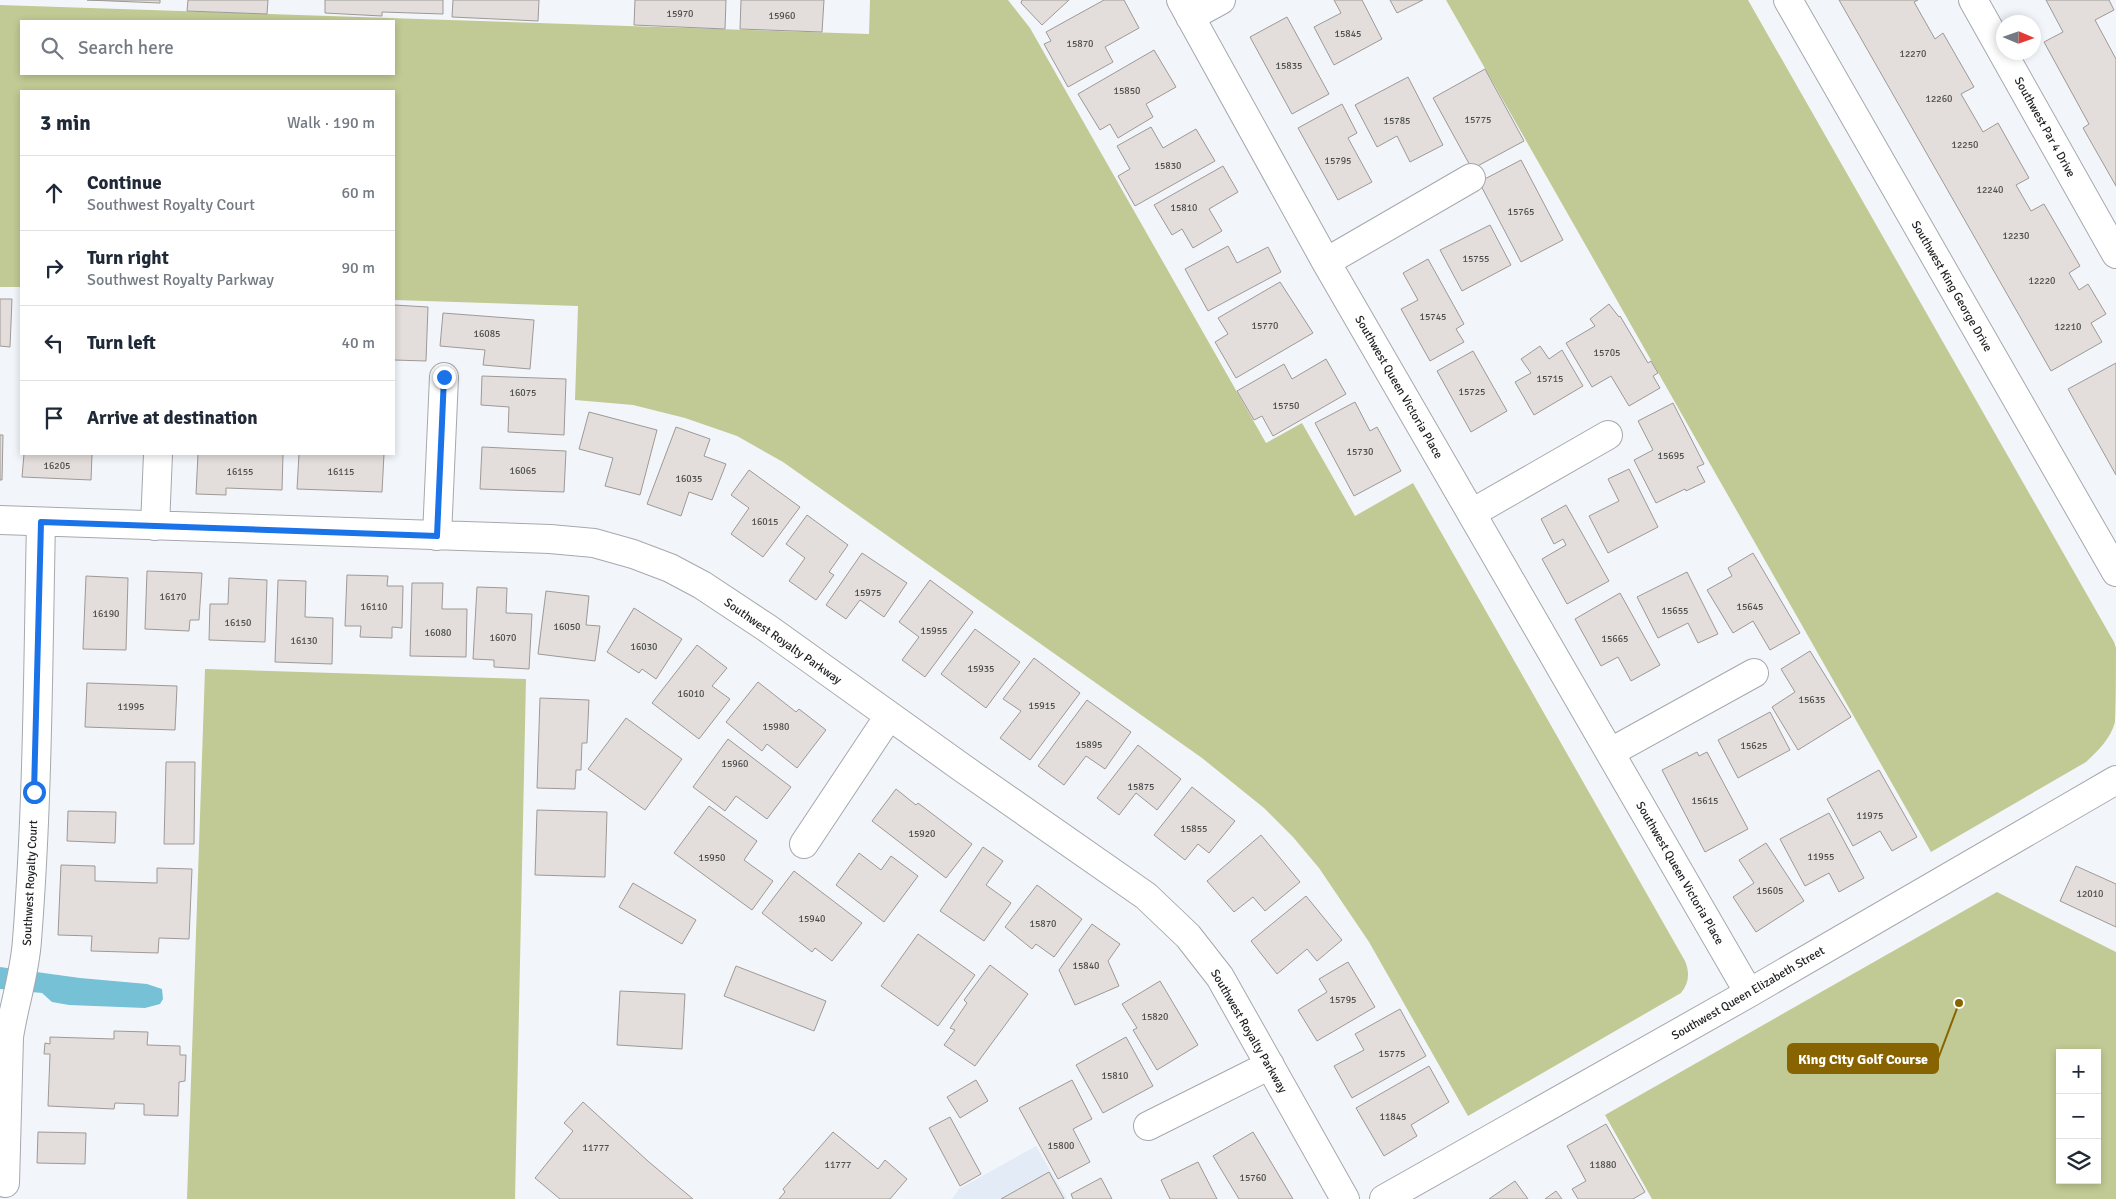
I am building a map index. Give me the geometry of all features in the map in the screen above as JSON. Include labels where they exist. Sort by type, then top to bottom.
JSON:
[{"type":"street","name":"Southwest Queen Victoria Place","points":[[1221,0],[1185,8],[1326,262],[1749,993]]},
{"type":"street","name":"Southwest King George Drive","points":[[1788,0],[2116,572]]},
{"type":"street","name":"Southwest Par 4 Drive","points":[[1973,0],[2116,254]]},
{"type":"street","points":[[1326,262],[1472,178]]},
{"type":"street","points":[[437,536],[444,377]]},
{"type":"street","points":[[1472,513],[1608,435]]},
{"type":"street","points":[[155,526],[158,455]]},
{"type":"street","name":"Southwest Royalty Parkway","points":[[0,520],[550,539],[594,543],[634,554],[670,568],[702,585],[759,623],[1146,896],[1188,936],[1220,977],[1345,1199]]},
{"type":"street","name":"Southwest Royalty Court","points":[[5,1182],[9,1037],[12,1013],[24,966],[35,789],[41,522]]},
{"type":"street","points":[[1611,752],[1754,673]]},
{"type":"street","points":[[804,844],[889,716]]},
{"type":"street","name":"Southwest Queen Elizabeth Street","points":[[1384,1199],[1749,993],[2114,779]]},
{"type":"street","points":[[1148,1126],[1270,1065]]},
{"type":"shaded area","points":[[1036,1146],[1067,1199],[952,1199],[959,1189]]},
{"type":"green space","points":[[870,0],[1008,0],[1030,28],[1266,443],[1302,423],[1355,516],[1413,483],[1685,961],[1688,970],[1686,985],[1681,993],[1468,1116],[1369,942],[1319,868],[1293,837],[1264,808],[1202,758],[783,462],[737,436],[685,418],[633,405],[575,400],[578,306],[395,300],[395,90],[20,90],[20,287],[0,287],[0,5],[869,34]]},
{"type":"green space","points":[[1446,0],[1748,0],[2114,642],[2116,648],[2115,722],[2107,739],[2086,762],[1931,852]]},
{"type":"green space","points":[[205,669],[526,679],[515,1199],[187,1199]]},
{"type":"green space","points":[[1997,892],[2116,952],[2116,1199],[1652,1199],[1605,1115]]},
{"type":"water","points":[[0,967],[80,978],[147,984],[162,989],[163,999],[160,1004],[145,1008],[69,1005],[52,1002],[42,993],[0,989]]},
{"type":"building","points":[[87,0],[160,0],[160,3]]},
{"type":"building","points":[[188,0],[268,0],[267,14],[187,11]]},
{"type":"building","points":[[325,0],[443,0],[443,14],[382,12],[382,16],[325,13]]},
{"type":"building","points":[[453,0],[539,0],[538,21],[452,17]]},
{"type":"building","points":[[635,0],[726,0],[725,29],[634,25]]},
{"type":"building","points":[[741,0],[824,0],[822,32],[740,29]]},
{"type":"building","points":[[1022,0],[1069,0],[1042,25],[1021,3]]},
{"type":"building","points":[[1104,0],[1124,0],[1139,28],[1105,47],[1113,62],[1068,87],[1044,44],[1051,41],[1046,32]]},
{"type":"building","points":[[1334,0],[1362,0],[1382,39],[1334,65],[1314,27],[1341,13]]},
{"type":"building","points":[[1390,0],[1423,0],[1397,13]]},
{"type":"building","points":[[1839,0],[1918,0],[1914,2],[1935,39],[1943,33],[1974,87],[1961,94],[1983,132],[1998,123],[2029,178],[2016,185],[2031,211],[2044,204],[2080,266],[2069,273],[2079,290],[2088,284],[2106,314],[2091,323],[2102,342],[2051,371]]},
{"type":"building","points":[[2046,0],[2109,0],[2114,10],[2095,20],[2116,59],[2116,186],[2083,128],[2089,124],[2044,42],[2063,32]]},
{"type":"building","points":[[1287,17],[1329,94],[1292,114],[1250,37]]},
{"type":"building","points":[[1154,50],[1176,87],[1146,104],[1153,117],[1118,138],[1110,124],[1100,130],[1078,94]]},
{"type":"building","points":[[1485,69],[1524,141],[1472,169],[1433,98]]},
{"type":"building","points":[[1408,77],[1443,145],[1410,162],[1397,136],[1377,147],[1355,105]]},
{"type":"building","points":[[1342,104],[1357,133],[1348,138],[1372,182],[1338,200],[1298,128]]},
{"type":"building","points":[[1151,127],[1163,148],[1196,129],[1215,161],[1135,206],[1118,176],[1130,169],[1117,146]]},
{"type":"building","points":[[1521,160],[1563,240],[1521,262],[1479,182]]},
{"type":"building","points":[[1223,166],[1238,192],[1209,209],[1222,231],[1193,248],[1182,229],[1172,235],[1154,205]]},
{"type":"building","points":[[1490,225],[1511,265],[1462,291],[1440,250]]},
{"type":"building","points":[[1228,246],[1237,263],[1268,247],[1281,272],[1208,311],[1185,269]]},
{"type":"building","points":[[1428,259],[1464,324],[1456,329],[1464,342],[1430,361],[1401,309],[1418,300],[1403,273]]},
{"type":"building","points":[[1280,282],[1313,333],[1236,378],[1215,342],[1228,334],[1218,318]]},
{"type":"building","points":[[0,299],[12,299],[10,347],[0,346]]},
{"type":"building","points":[[1609,304],[1620,316],[1648,363],[1651,361],[1658,373],[1653,376],[1660,388],[1629,406],[1611,376],[1592,387],[1566,343],[1595,326],[1590,319]]},
{"type":"building","points":[[395,305],[428,307],[426,361],[395,360]]},
{"type":"building","points":[[443,313],[534,320],[530,369],[483,365],[485,350],[440,346]]},
{"type":"building","points":[[1540,346],[1549,359],[1562,350],[1583,386],[1534,415],[1515,382],[1531,373],[1521,359]]},
{"type":"building","points":[[1473,351],[1507,411],[1471,432],[1437,371]]},
{"type":"building","points":[[1326,359],[1346,394],[1273,436],[1262,416],[1254,420],[1237,391],[1284,364],[1292,379]]},
{"type":"building","points":[[2116,363],[2116,475],[2068,389]]},
{"type":"building","points":[[482,376],[566,379],[564,435],[508,432],[509,407],[481,405]]},
{"type":"building","points":[[1355,402],[1370,431],[1377,427],[1401,471],[1354,496],[1315,423]]},
{"type":"building","points":[[1673,403],[1704,464],[1697,467],[1705,482],[1656,503],[1634,460],[1653,450],[1638,421]]},
{"type":"building","points":[[589,412],[657,430],[640,495],[605,486],[613,458],[579,449]]},
{"type":"building","points":[[676,427],[710,439],[704,456],[726,464],[712,500],[689,492],[681,516],[647,504]]},
{"type":"building","points":[[0,435],[3,435],[2,480],[0,480]]},
{"type":"building","points":[[482,447],[566,451],[564,492],[480,489]]},
{"type":"building","points":[[24,455],[92,455],[91,480],[22,477]]},
{"type":"building","points":[[198,455],[283,455],[282,490],[226,488],[226,495],[196,494]]},
{"type":"building","points":[[299,455],[384,455],[382,492],[297,489]]},
{"type":"building","points":[[1629,469],[1658,527],[1608,553],[1589,516],[1619,501],[1608,479]]},
{"type":"building","points":[[749,470],[800,507],[763,557],[731,534],[749,508],[731,495]]},
{"type":"building","points":[[1566,505],[1609,581],[1567,604],[1542,559],[1566,545],[1563,539],[1554,544],[1541,519]]},
{"type":"building","points":[[807,515],[848,545],[829,572],[834,575],[816,600],[789,581],[805,558],[786,544]]},
{"type":"building","points":[[862,553],[907,583],[884,617],[860,600],[846,619],[826,605]]},
{"type":"building","points":[[1753,553],[1800,633],[1770,650],[1753,621],[1733,633],[1707,590],[1732,576],[1728,568]]},
{"type":"building","points":[[147,571],[202,573],[199,620],[190,620],[189,631],[145,629]]},
{"type":"building","points":[[1687,572],[1718,634],[1698,643],[1688,623],[1658,638],[1637,597]]},
{"type":"building","points":[[347,575],[388,576],[387,586],[403,586],[402,628],[392,627],[392,638],[360,637],[361,626],[345,626]]},
{"type":"building","points":[[86,576],[128,578],[126,650],[83,649]]},
{"type":"building","points":[[229,578],[267,580],[265,642],[209,640],[210,604],[228,604]]},
{"type":"building","points":[[278,580],[306,581],[305,617],[333,618],[332,664],[275,662]]},
{"type":"building","points":[[930,580],[973,612],[925,677],[902,660],[919,637],[899,622]]},
{"type":"building","points":[[412,583],[443,583],[442,609],[467,609],[466,657],[410,656]]},
{"type":"building","points":[[477,587],[507,588],[506,613],[532,614],[529,669],[494,667],[494,660],[473,659]]},
{"type":"building","points":[[546,591],[589,596],[586,625],[600,626],[595,661],[538,654]]},
{"type":"building","points":[[1620,593],[1660,665],[1631,681],[1618,657],[1601,666],[1575,619]]},
{"type":"building","points":[[634,608],[682,639],[656,679],[642,669],[639,673],[607,652]]},
{"type":"building","points":[[975,629],[1020,662],[986,708],[941,674]]},
{"type":"building","points":[[697,645],[727,668],[712,686],[730,699],[699,739],[652,703]]},
{"type":"building","points":[[1810,651],[1851,717],[1798,750],[1772,707],[1795,692],[1781,669]]},
{"type":"building","points":[[1034,658],[1080,693],[1030,760],[1000,738],[1021,711],[1003,699]]},
{"type":"building","points":[[758,682],[796,712],[799,709],[826,730],[797,768],[767,744],[762,751],[726,722]]},
{"type":"building","points":[[87,683],[177,686],[175,730],[85,727]]},
{"type":"building","points":[[540,698],[589,700],[587,743],[582,743],[581,770],[576,770],[575,789],[537,788]]},
{"type":"building","points":[[1087,700],[1131,732],[1105,769],[1086,756],[1064,785],[1038,766]]},
{"type":"building","points":[[1770,712],[1790,750],[1738,778],[1718,740]]},
{"type":"building","points":[[626,718],[682,759],[645,810],[588,769]]},
{"type":"building","points":[[728,739],[791,787],[767,819],[736,796],[725,811],[693,787]]},
{"type":"building","points":[[1138,745],[1181,779],[1157,810],[1136,793],[1119,815],[1097,798]]},
{"type":"building","points":[[1697,752],[1699,756],[1707,752],[1748,829],[1705,852],[1662,770]]},
{"type":"building","points":[[166,762],[195,762],[194,844],[164,844]]},
{"type":"building","points":[[1879,770],[1917,837],[1892,851],[1880,831],[1853,846],[1827,799]]},
{"type":"building","points":[[1192,787],[1235,821],[1209,853],[1198,844],[1185,860],[1154,835]]},
{"type":"building","points":[[896,789],[916,805],[918,803],[972,844],[946,878],[872,821]]},
{"type":"building","points":[[709,806],[757,841],[744,860],[773,881],[752,910],[674,853]]},
{"type":"building","points":[[537,810],[607,812],[605,877],[535,875]]},
{"type":"building","points":[[68,811],[116,812],[115,843],[67,841]]},
{"type":"building","points":[[1829,813],[1864,878],[1839,892],[1829,873],[1805,886],[1780,839]]},
{"type":"building","points":[[1261,835],[1300,882],[1265,911],[1253,897],[1234,912],[1207,881]]},
{"type":"building","points":[[1766,843],[1804,901],[1756,932],[1733,897],[1754,883],[1739,860]]},
{"type":"building","points":[[983,847],[1003,861],[986,885],[1011,903],[984,941],[940,911]]},
{"type":"building","points":[[859,853],[881,870],[891,856],[918,876],[884,922],[836,885]]},
{"type":"building","points":[[61,865],[95,866],[95,881],[157,883],[157,868],[192,869],[189,939],[159,938],[158,953],[91,951],[92,936],[58,935]]},
{"type":"building","points":[[2076,866],[2116,884],[2116,927],[2060,901]]},
{"type":"building","points":[[794,871],[862,923],[832,961],[815,948],[812,952],[762,913]]},
{"type":"building","points":[[633,883],[696,920],[682,944],[619,907]]},
{"type":"building","points":[[1037,885],[1082,919],[1054,957],[1036,944],[1032,949],[1005,927]]},
{"type":"building","points":[[1306,896],[1342,940],[1317,961],[1307,949],[1277,974],[1251,941]]},
{"type":"building","points":[[1092,924],[1120,944],[1108,961],[1119,986],[1075,1005],[1059,970]]},
{"type":"building","points":[[918,934],[975,975],[938,1026],[881,986]]},
{"type":"building","points":[[1348,962],[1375,1007],[1317,1041],[1298,1010],[1327,992],[1319,979]]},
{"type":"building","points":[[990,965],[1028,994],[975,1066],[944,1045],[955,1030],[950,1028],[967,1003],[964,1000]]},
{"type":"building","points":[[736,966],[826,1001],[814,1031],[724,996]]},
{"type":"building","points":[[1160,981],[1198,1045],[1157,1070],[1133,1030],[1137,1028],[1122,1004]]},
{"type":"building","points":[[620,991],[685,994],[682,1049],[617,1045]]},
{"type":"building","points":[[1400,1009],[1426,1056],[1352,1098],[1334,1066],[1364,1050],[1355,1034]]},
{"type":"building","points":[[114,1031],[148,1032],[147,1045],[180,1046],[180,1055],[186,1055],[185,1081],[179,1082],[178,1116],[144,1115],[144,1104],[115,1103],[114,1109],[48,1106],[50,1054],[44,1054],[45,1043],[50,1044],[50,1037],[114,1039]]},
{"type":"building","points":[[1126,1037],[1153,1086],[1103,1113],[1076,1065]]},
{"type":"building","points":[[1429,1066],[1449,1102],[1411,1125],[1417,1136],[1384,1156],[1356,1108]]},
{"type":"building","points":[[976,1080],[988,1101],[960,1118],[947,1097]]},
{"type":"building","points":[[1072,1080],[1092,1119],[1073,1129],[1090,1162],[1058,1179],[1019,1108]]},
{"type":"building","points":[[583,1102],[693,1199],[560,1199],[535,1178],[573,1131],[564,1123]]},
{"type":"building","points":[[950,1117],[981,1174],[960,1186],[929,1128]]},
{"type":"building","points":[[1606,1124],[1645,1192],[1633,1199],[1578,1199],[1572,1189],[1586,1181],[1567,1146]]},
{"type":"building","points":[[38,1132],[86,1133],[85,1164],[37,1163]]},
{"type":"building","points":[[833,1132],[878,1169],[885,1160],[907,1179],[890,1199],[779,1199],[785,1192],[783,1189]]},
{"type":"building","points":[[1253,1132],[1293,1199],[1239,1199],[1213,1156]]},
{"type":"building","points":[[1198,1162],[1217,1199],[1170,1199],[1161,1180]]},
{"type":"building","points":[[1049,1172],[1064,1199],[1001,1199]]},
{"type":"building","points":[[1101,1178],[1112,1199],[1073,1199],[1071,1194]]},
{"type":"building","points":[[1515,1181],[1528,1199],[1489,1199]]},
{"type":"building","points":[[1556,1191],[1562,1199],[1545,1199]]},
{"type":"place","name":"King City Golf Course","points":[[1959,1003]]},
{"type":"route","points":[[34,792],[41,522],[437,536],[444,377]]}]
